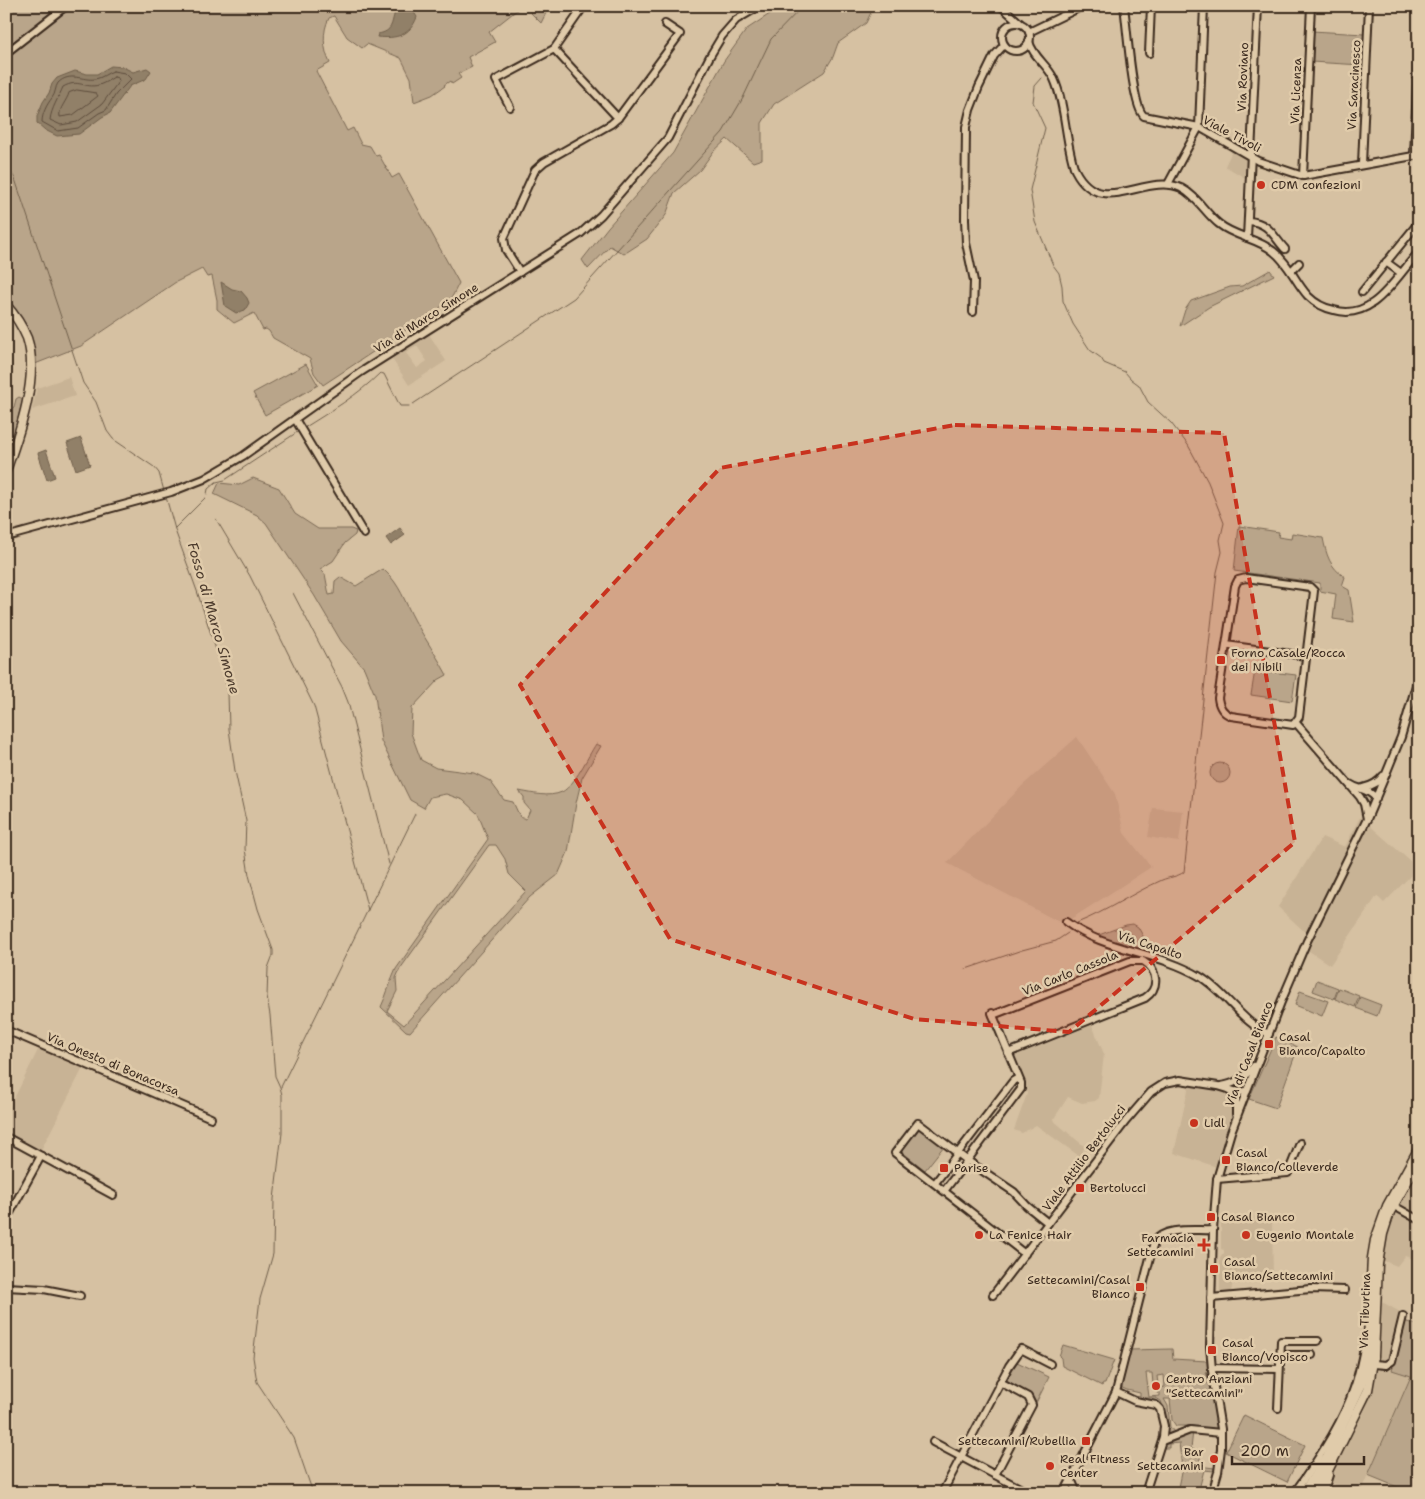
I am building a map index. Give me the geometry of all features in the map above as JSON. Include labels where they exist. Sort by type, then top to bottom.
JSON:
[{"type":"main road","points":[[6,306],[16,316],[25,333],[30,362],[24,412],[6,471]]},
{"type":"main road","name":"Via Tiburtina","points":[[1310,1493],[1344,1425],[1363,1380],[1367,1360],[1372,1258],[1375,1240],[1387,1206],[1419,1148]]},
{"type":"main road","name":"Via Tiburtina","points":[[1317,1493],[1362,1403],[1369,1384],[1374,1364],[1380,1252],[1385,1226],[1419,1161]]},
{"type":"street","points":[[6,53],[66,6]]},
{"type":"street","points":[[510,107],[496,80],[554,49],[584,6]]},
{"type":"street","name":"Via di Marco Simone","points":[[6,535],[171,492],[204,479],[215,471],[231,464],[361,372],[580,234],[601,215],[668,138],[722,36],[736,20],[760,6]]},
{"type":"street","points":[[1001,6],[1029,32],[1029,41],[1036,55],[1048,69],[1057,86],[1072,162],[1082,182],[1099,192],[1112,194],[1154,185],[1168,184],[1182,189],[1189,193],[1219,224],[1232,233],[1260,243],[1273,251],[1291,271],[1306,294],[1313,301],[1329,309],[1345,312],[1367,307],[1377,301],[1419,252]]},
{"type":"street","points":[[1001,6],[1008,21],[1002,37],[1004,45],[1013,50],[1028,51],[1036,55]]},
{"type":"street","points":[[1029,32],[1083,6]]},
{"type":"street","name":"Viale Tivoli","points":[[1124,6],[1133,81],[1141,114],[1146,117],[1199,127],[1251,157],[1302,176],[1416,155]]},
{"type":"street","points":[[1149,53],[1151,6]]},
{"type":"street","points":[[1168,184],[1199,127],[1204,6]]},
{"type":"street","name":"Via Roviano","points":[[1247,238],[1258,6]]},
{"type":"street","name":"Via Licenza","points":[[1302,176],[1311,6]]},
{"type":"street","name":"Via Saracinesco","points":[[1362,164],[1369,6]]},
{"type":"street","points":[[1007,26],[1015,23],[1023,25]]},
{"type":"street","points":[[520,272],[506,250],[504,240],[507,229],[536,169],[544,162],[611,124],[625,111],[680,34],[665,24]]},
{"type":"street","points":[[1416,155],[1419,38]]},
{"type":"street","points":[[1020,50],[1029,41]]},
{"type":"street","points":[[973,312],[974,278],[966,240],[965,215],[966,127],[970,110],[982,80],[994,56],[1004,45]]},
{"type":"street","points":[[554,49],[618,118]]},
{"type":"street","points":[[1248,221],[1259,222],[1267,226],[1286,249]]},
{"type":"street","points":[[1362,292],[1419,222]]},
{"type":"street","points":[[1386,262],[1401,273]]},
{"type":"street","points":[[1291,271],[1299,263]]},
{"type":"street","points":[[295,419],[364,534]]},
{"type":"street","points":[[1252,578],[1310,587],[1314,590],[1306,656],[1299,717],[1296,723],[1290,726],[1231,716],[1224,712],[1219,705],[1218,698],[1235,584],[1240,579],[1252,578]]},
{"type":"street","points":[[1226,645],[1306,656]]},
{"type":"street","name":"Via di Casal Bianco","points":[[1212,1493],[1220,1461],[1221,1433],[1210,1346],[1213,1230],[1217,1179],[1227,1142],[1294,971],[1376,798],[1401,736],[1419,676]]},
{"type":"street","points":[[1296,723],[1360,797],[1364,804],[1367,819]]},
{"type":"street","points":[[1363,788],[1370,787],[1379,781],[1388,769]]},
{"type":"street","points":[[1345,780],[1354,786],[1370,792],[1376,798]]},
{"type":"street","points":[[1360,797],[1376,798]]},
{"type":"street","name":"Via Capalto","points":[[1066,922],[1089,937],[1164,960],[1200,977],[1256,1026],[1269,1034]]},
{"type":"street","name":"Via Carlo Cassola","points":[[1138,960],[1145,962],[1151,967],[1155,975],[1154,988],[1145,998],[1008,1053],[992,1013],[1130,961],[1138,960]]},
{"type":"street","name":"Via Onesto di Bonacorsa","points":[[6,1030],[211,1118]]},
{"type":"street","points":[[945,1190],[1021,1091],[1021,1085],[1008,1053]]},
{"type":"street","name":"Viale Attilio Bertolucci","points":[[993,1296],[1141,1102],[1151,1092],[1161,1085],[1175,1080],[1230,1087],[1248,1074],[1261,1054]]},
{"type":"street","points":[[935,1183],[1013,1081],[1018,1078]]},
{"type":"street","points":[[1230,1087],[1247,1091]]},
{"type":"street","points":[[1230,1087],[1236,1101],[1236,1118]]},
{"type":"street","points":[[992,1109],[1004,1114]]},
{"type":"street","points":[[992,1109],[998,1120]]},
{"type":"street","points":[[1025,1254],[895,1153],[918,1122],[968,1161],[1014,1192],[1023,1203],[1048,1223]]},
{"type":"street","points":[[6,1137],[113,1194]]},
{"type":"street","points":[[1217,1179],[1288,1173],[1300,1142]]},
{"type":"street","points":[[6,1220],[41,1156]]},
{"type":"street","points":[[1394,1206],[1419,1220]]},
{"type":"street","points":[[1064,1493],[1116,1392],[1154,1242],[1158,1236],[1167,1232],[1213,1230]]},
{"type":"street","points":[[6,1287],[44,1289],[80,1296]]},
{"type":"street","points":[[1211,1298],[1311,1289],[1345,1290]]},
{"type":"street","points":[[1374,1364],[1386,1365],[1391,1362],[1403,1316]]},
{"type":"street","name":"Via Tiburtina","points":[[1294,1493],[1322,1452],[1348,1404],[1360,1367],[1369,1327]]},
{"type":"street","points":[[1278,1408],[1278,1369],[1281,1341],[1318,1341]]},
{"type":"street","points":[[942,1493],[1000,1382],[1021,1349],[1050,1364]]},
{"type":"street","points":[[1280,1355],[1312,1356]]},
{"type":"street","points":[[1212,1368],[1278,1369]]},
{"type":"street","points":[[995,1475],[1032,1405],[1028,1397],[1000,1382]]},
{"type":"street","points":[[1116,1392],[1131,1400],[1155,1404],[1159,1407],[1164,1426],[1162,1441],[1144,1493]]},
{"type":"street","name":"Via Tiburtina","points":[[1302,1493],[1344,1425]]},
{"type":"street","points":[[1162,1441],[1190,1430],[1221,1433]]},
{"type":"street","points":[[933,1442],[1029,1493]]},
{"type":"street","name":"Via Tiburtina","points":[[1323,1493],[1333,1462]]},
{"type":"street","points":[[1071,1479],[1077,1493]]},
{"type":"highlighted area","points":[[955,425],[1224,433],[1295,842],[1069,1032],[914,1019],[670,939],[520,685],[720,468]]},
{"type":"shaded area","points":[[6,6],[102,6],[106,11],[117,6],[522,6],[489,32],[495,42],[468,57],[472,67],[458,74],[461,78],[452,84],[450,81],[432,95],[414,102],[411,78],[401,58],[367,44],[362,48],[347,37],[334,16],[329,18],[325,29],[325,46],[330,63],[316,71],[347,131],[353,128],[361,144],[370,146],[376,156],[379,155],[392,178],[399,174],[459,283],[450,301],[323,385],[314,373],[310,359],[273,338],[266,329],[263,330],[254,313],[234,323],[217,309],[212,276],[207,277],[202,269],[176,282],[81,346],[35,364],[32,344],[27,329],[6,301]]},
{"type":"shaded area","points":[[524,6],[542,6],[541,9],[546,13],[541,23]]},
{"type":"shaded area","points":[[782,6],[874,6],[866,23],[838,43],[833,57],[824,72],[774,104],[762,123],[762,159],[753,162],[727,139],[713,152],[700,170],[674,193],[666,215],[647,239],[624,254],[610,246],[588,269],[582,260],[608,227],[673,153],[724,61],[747,29]]},
{"type":"shaded area","points":[[1312,31],[1364,34],[1362,65],[1311,62]]},
{"type":"shaded area","points":[[1232,151],[1248,161],[1247,179],[1225,166]]},
{"type":"shaded area","points":[[1270,270],[1274,275],[1209,307],[1180,326],[1185,310],[1191,301],[1230,287],[1242,286]]},
{"type":"shaded area","points":[[429,334],[446,361],[409,385],[392,359]],"holes":[[[417,346],[427,361],[417,368],[406,353]]]},
{"type":"shaded area","points":[[306,364],[318,385],[265,415],[253,393]]},
{"type":"shaded area","points":[[69,377],[75,396],[32,410],[37,388]]},
{"type":"shaded area","points":[[19,397],[23,399],[6,465],[6,415],[7,411],[14,407],[16,399]]},
{"type":"shaded area","points":[[253,478],[279,488],[295,514],[318,529],[351,529],[356,531],[355,535],[345,543],[333,561],[320,569],[325,574],[329,595],[334,594],[335,581],[340,577],[356,586],[383,569],[398,587],[415,621],[447,675],[438,680],[412,708],[411,733],[421,760],[436,768],[474,773],[490,781],[504,800],[513,802],[520,817],[526,819],[530,810],[524,803],[524,797],[519,791],[546,795],[562,792],[572,783],[596,744],[601,746],[582,778],[568,852],[558,875],[530,897],[410,1032],[406,1031],[381,1007],[396,969],[488,839],[478,814],[463,800],[446,794],[430,797],[424,808],[410,800],[381,741],[375,695],[364,668],[341,641],[314,595],[266,523],[257,515],[214,494],[219,483],[239,485]],"holes":[[[489,845],[496,845],[505,859],[509,874],[526,891],[404,1025],[387,1011],[397,991],[396,978],[400,969]]]},
{"type":"shaded area","points":[[1239,526],[1279,532],[1278,537],[1291,539],[1292,533],[1323,538],[1332,565],[1345,577],[1342,586],[1349,590],[1354,622],[1333,619],[1336,594],[1320,591],[1320,583],[1234,571]]},
{"type":"shaded area","points":[[1255,670],[1296,675],[1292,701],[1251,695]]},
{"type":"shaded area","points":[[1077,737],[1115,794],[1124,833],[1151,867],[1063,924],[947,863],[1022,786]]},
{"type":"shaded area","points":[[1220,763],[1227,766],[1230,773],[1227,780],[1220,783],[1213,780],[1210,773],[1213,766]]},
{"type":"shaded area","points":[[1153,808],[1183,811],[1179,842],[1148,837]]},
{"type":"shaded area","points":[[1360,817],[1418,868],[1384,903],[1377,896],[1330,965],[1300,945],[1306,933],[1278,907],[1322,837],[1345,847]]},
{"type":"shaded area","points":[[1133,924],[1138,927],[1152,952],[1096,936],[1126,925]]},
{"type":"shaded area","points":[[1317,980],[1338,988],[1334,999],[1313,991]]},
{"type":"shaded area","points":[[1339,988],[1359,996],[1355,1007],[1335,999]]},
{"type":"shaded area","points":[[1300,991],[1328,1001],[1322,1016],[1295,1005]]},
{"type":"shaded area","points":[[1360,997],[1381,1005],[1377,1016],[1356,1008]]},
{"type":"shaded area","points":[[1092,1025],[1104,1054],[1099,1098],[1095,1101],[1082,1103],[1068,1097],[1053,1120],[1085,1147],[1079,1156],[1036,1125],[1022,1133],[1014,1130],[1027,1094],[1023,1075],[1014,1056]]},
{"type":"shaded area","points":[[1276,1037],[1298,1047],[1276,1108],[1249,1099]]},
{"type":"shaded area","points":[[39,1048],[84,1066],[40,1152],[6,1134],[6,1115]]},
{"type":"shaded area","points":[[1190,1081],[1247,1091],[1220,1168],[1174,1153]]},
{"type":"shaded area","points":[[920,1127],[944,1146],[925,1170],[901,1151]]},
{"type":"shaded area","points":[[1419,1163],[1419,1262],[1405,1256],[1397,1266],[1384,1261],[1388,1223]]},
{"type":"shaded area","points":[[1221,1220],[1272,1220],[1273,1276],[1233,1279],[1231,1293],[1220,1292],[1220,1258],[1224,1253],[1224,1250],[1221,1249]]},
{"type":"shaded area","points":[[1382,1302],[1402,1313],[1390,1361],[1387,1362],[1379,1361]]},
{"type":"shaded area","points":[[1404,1321],[1417,1325],[1419,1323],[1419,1493],[1412,1493],[1368,1475],[1411,1376],[1392,1370]]},
{"type":"shaded area","points":[[1063,1345],[1114,1360],[1105,1384],[1102,1386],[1062,1366],[1059,1356]]},
{"type":"shaded area","points":[[1172,1349],[1173,1359],[1207,1361],[1208,1372],[1206,1373],[1209,1379],[1217,1428],[1215,1430],[1192,1426],[1176,1426],[1172,1420],[1170,1399],[1164,1399],[1168,1406],[1170,1427],[1174,1432],[1167,1435],[1167,1422],[1161,1401],[1156,1398],[1140,1398],[1140,1393],[1120,1387],[1129,1350]],"holes":[[[1146,1373],[1152,1373],[1153,1384],[1158,1384],[1157,1376],[1164,1375],[1165,1387],[1156,1388],[1160,1396],[1149,1397]]]},
{"type":"shaded area","points":[[1017,1362],[1049,1377],[1036,1403],[1030,1394],[1007,1379]]},
{"type":"shaded area","points":[[1381,1367],[1411,1375],[1360,1493],[1354,1493],[1330,1483],[1338,1462],[1365,1410],[1378,1368]]},
{"type":"shaded area","points":[[1244,1415],[1305,1445],[1287,1482],[1226,1452]]},
{"type":"shaded area","points":[[1193,1431],[1191,1449],[1201,1451],[1199,1466],[1214,1468],[1214,1471],[1204,1470],[1198,1493],[1179,1493],[1177,1492],[1182,1468],[1179,1443],[1169,1444],[1169,1448],[1163,1448],[1166,1442]]},
{"type":"water","points":[[401,8],[413,11],[417,17],[410,28],[402,35],[396,37],[377,37],[378,34],[389,29],[395,12]]},
{"type":"water","points":[[111,66],[123,67],[133,72],[147,68],[151,71],[146,79],[130,86],[110,113],[79,134],[57,136],[45,130],[37,123],[37,116],[43,102],[57,78],[75,71],[97,74]]},
{"type":"water","points":[[221,282],[232,289],[241,291],[247,298],[249,303],[245,310],[236,313],[225,306]]},
{"type":"water","points":[[81,438],[90,465],[76,470],[67,443]]},
{"type":"water","points":[[46,450],[55,477],[47,480],[38,453]]},
{"type":"water","points":[[400,528],[405,535],[391,545],[386,538]]},
{"type":"waterway","points":[[413,404],[574,298],[723,132],[743,98],[771,39],[803,6]]},
{"type":"waterway","points":[[1042,78],[1035,86],[1033,102],[1045,128],[1030,190],[1035,222],[1053,265],[1059,273],[1063,301],[1073,324],[1090,350],[1101,358],[1104,363],[1125,372],[1139,385],[1148,402],[1171,423],[1188,445],[1208,482],[1224,523],[1220,540],[1222,552],[1217,572],[1184,872],[1151,885],[1077,923]]},
{"type":"waterway","name":"Fosso di Marco Simone","points":[[6,163],[15,179],[83,383],[96,402],[107,431],[113,439],[154,467],[159,473],[164,491]]},
{"type":"waterway","points":[[304,428],[353,396],[380,373],[384,374],[400,406],[409,406]]},
{"type":"waterway","points":[[207,494],[208,489],[216,482],[225,480],[299,431]]},
{"type":"waterway","name":"Fosso di Marco Simone","points":[[166,497],[228,692],[229,729],[235,771],[246,821],[245,849],[249,875],[258,909],[273,950],[268,968],[267,997],[275,1076],[282,1095],[282,1133],[274,1199],[273,1254],[260,1299],[253,1357],[257,1382],[294,1438],[313,1493]]},
{"type":"waterway","points":[[175,528],[205,498]]},
{"type":"waterway","points":[[216,519],[250,576],[314,706],[368,910]]},
{"type":"waterway","points":[[293,593],[348,702],[389,864]]},
{"type":"waterway","points":[[281,1087],[415,814]]},
{"type":"waterway","points":[[966,969],[1022,950],[1056,941],[1068,933]]},
{"type":"place","name":"CDM confezioni","points":[[1261,185]]},
{"type":"place","name":"Forno Casale/Rocca dei Nibili","points":[[1221,660]]},
{"type":"place","name":"Casal Bianco/Capalto","points":[[1269,1044]]},
{"type":"place","name":"Lidl","points":[[1194,1123]]},
{"type":"place","name":"Casal Bianco/Colleverde","points":[[1226,1160]]},
{"type":"place","name":"Parise","points":[[944,1168]]},
{"type":"place","name":"Bertolucci","points":[[1080,1188]]},
{"type":"place","name":"Casal Bianco","points":[[1211,1217]]},
{"type":"place","name":"La Fenice Hair","points":[[979,1235]]},
{"type":"place","name":"Eugenio Montale","points":[[1246,1235]]},
{"type":"place","name":"Farmacia Settecamini","points":[[1204,1245]]},
{"type":"place","name":"Casal Bianco/Settecamini","points":[[1214,1269]]},
{"type":"place","name":"Settecamini/Casal Bianco","points":[[1140,1287]]},
{"type":"place","name":"Casal Bianco/Vopisco","points":[[1212,1350]]},
{"type":"place","name":"Centro Anziani \"Settecamini\"","points":[[1156,1386]]},
{"type":"place","name":"Settecamini/Rubellia","points":[[1086,1441]]},
{"type":"place","name":"Bar Settecamini","points":[[1214,1459]]},
{"type":"place","name":"Real Fitness Center","points":[[1050,1466]]}]
